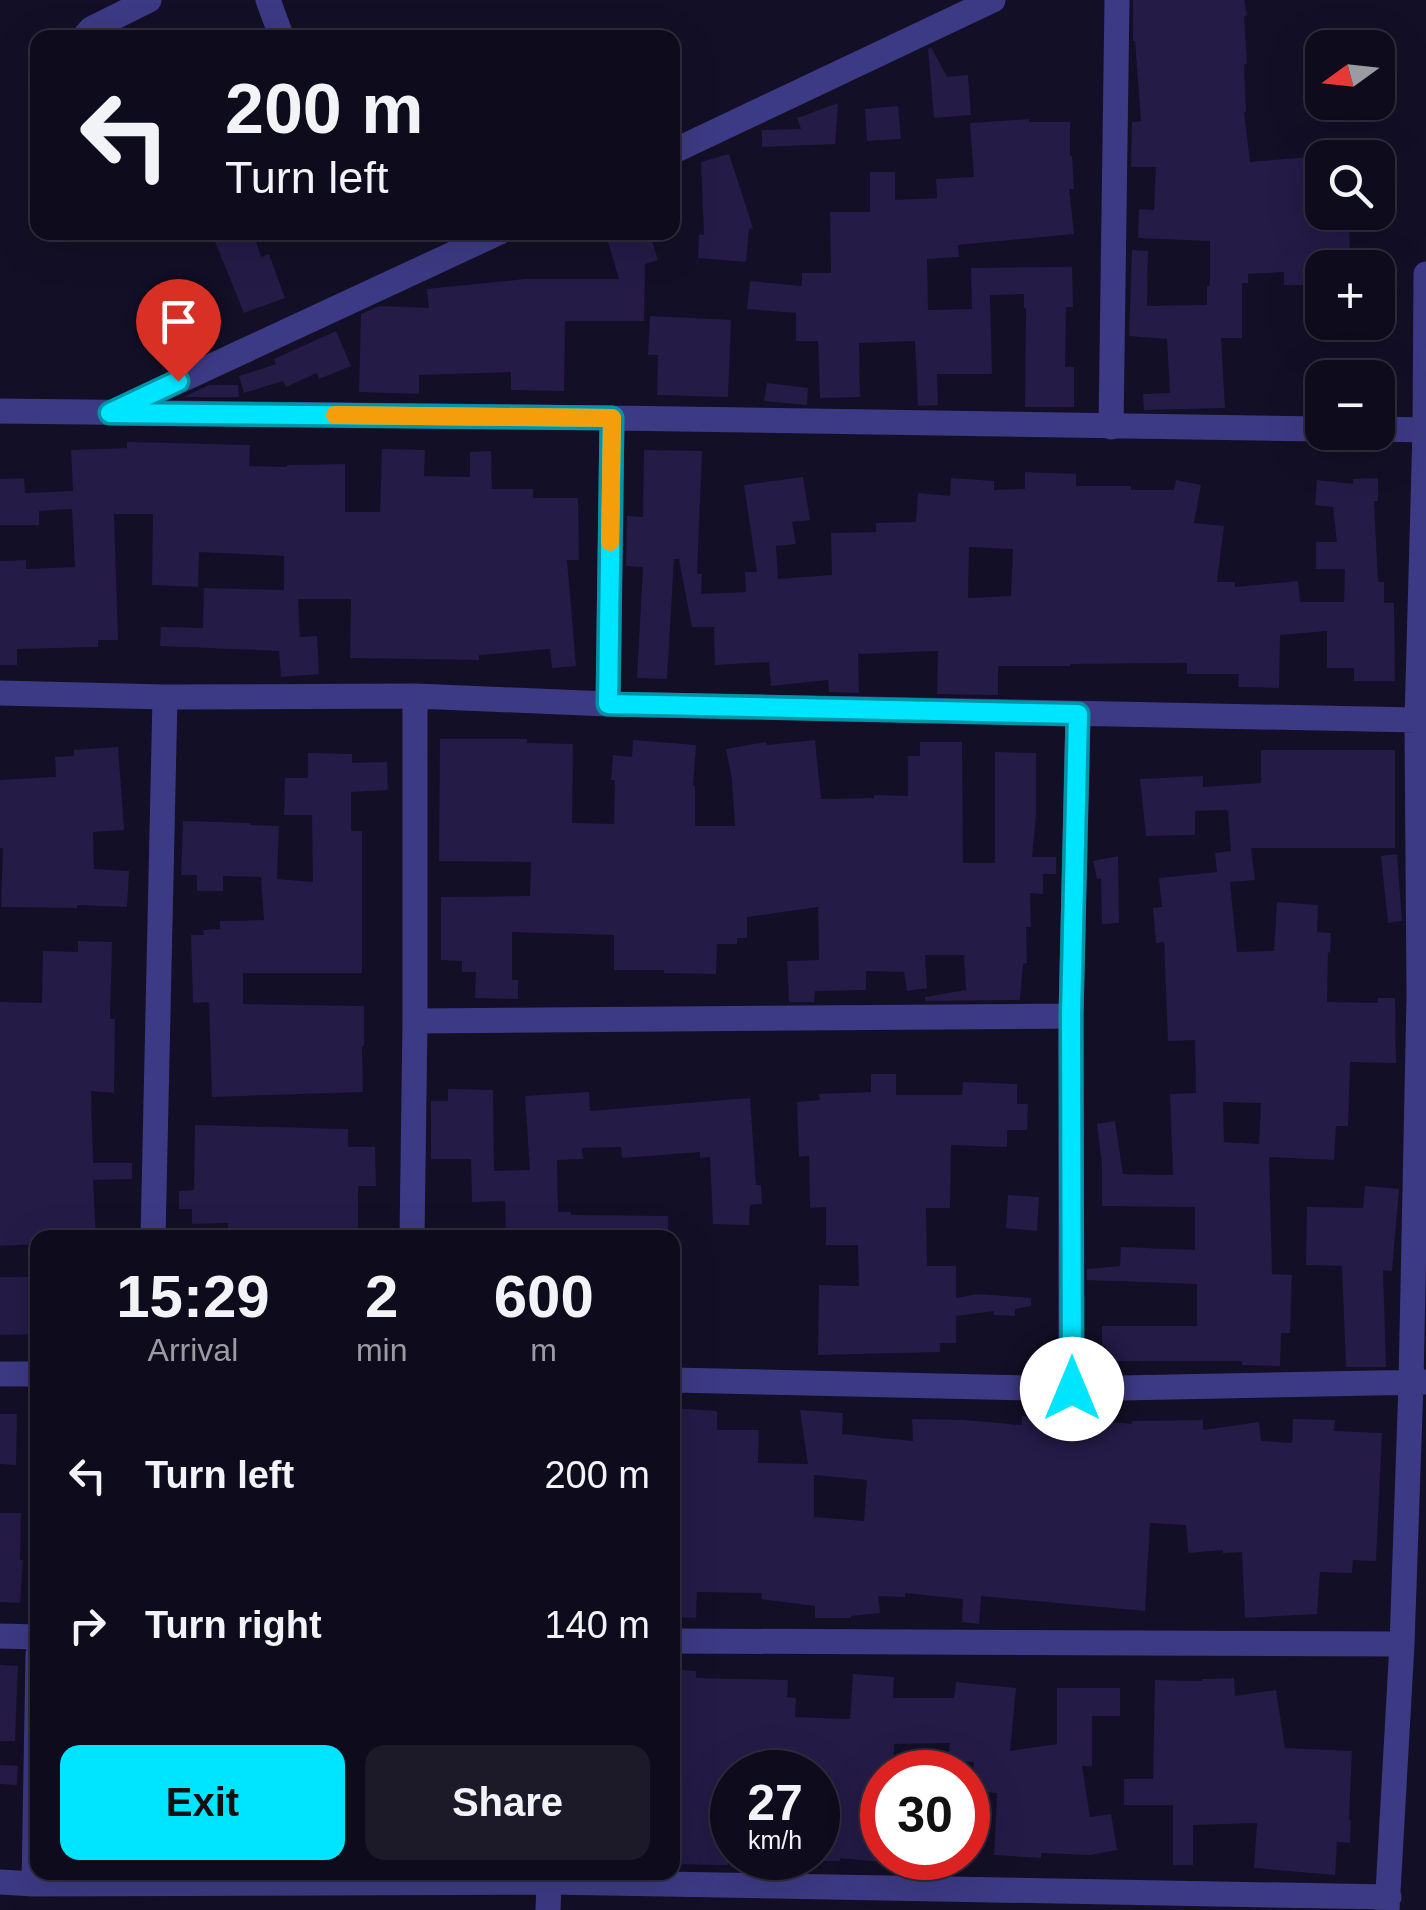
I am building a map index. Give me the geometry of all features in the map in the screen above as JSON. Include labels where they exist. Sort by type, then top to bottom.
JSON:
[{"type":"street","points":[[90,30],[149,0]]},
{"type":"street","points":[[268,0],[279,30]]},
{"type":"street","points":[[680,148],[993,0]]},
{"type":"street","points":[[1111,426],[1116,0]]},
{"type":"street","points":[[110,413],[483,240]]},
{"type":"street","points":[[0,1882],[550,1882],[1388,1904],[1418,1382],[1423,996],[1416,720],[1423,653],[1426,274]]},
{"type":"street","points":[[0,412],[1305,429]]},
{"type":"street","points":[[608,704],[612,418]]},
{"type":"street","points":[[1395,430],[1425,430]]},
{"type":"street","points":[[0,693],[415,696],[608,704],[1416,720]]},
{"type":"street","points":[[412,1230],[415,696]]},
{"type":"street","points":[[152,1230],[165,697]]},
{"type":"street","points":[[1072,1389],[1071,1016],[1078,714]]},
{"type":"street","points":[[415,1020],[1071,1016]]},
{"type":"street","points":[[0,1374],[30,1374]]},
{"type":"street","points":[[680,1380],[1072,1389],[1418,1382]]},
{"type":"street","points":[[0,1636],[30,1637]]},
{"type":"street","points":[[680,1640],[1402,1644]]},
{"type":"street","points":[[34,1880],[34,1884]]},
{"type":"street","points":[[548,1910],[550,1882]]},
{"type":"building","points":[[1133,0],[1244,0],[1244,112],[1250,162],[1305,157],[1305,230],[1349,230],[1350,250],[1305,250],[1305,285],[1284,285],[1284,272],[1248,274],[1248,283],[1242,283],[1242,338],[1221,338],[1225,408],[1144,410],[1143,394],[1170,393],[1167,339],[1129,336],[1132,250],[1148,251],[1147,306],[1207,305],[1210,241],[1138,238],[1139,209],[1154,210],[1156,167],[1131,167],[1132,122],[1141,121]]},
{"type":"building","points":[[931,47],[947,77],[968,75],[971,115],[934,118],[928,49]]},
{"type":"building","points":[[838,103],[835,144],[762,147],[762,130],[801,129],[797,118]]},
{"type":"building","points":[[898,106],[901,139],[867,141],[865,109]]},
{"type":"building","points":[[1029,119],[1070,122],[1074,189],[1069,189],[1074,234],[958,245],[959,257],[927,259],[928,310],[972,309],[971,268],[1072,267],[1073,307],[1066,307],[1065,367],[1074,367],[1074,407],[1025,407],[1024,294],[990,295],[992,374],[937,374],[938,405],[918,406],[915,341],[859,343],[860,397],[820,398],[818,341],[796,341],[796,313],[747,309],[750,281],[802,286],[802,273],[831,273],[830,212],[870,212],[870,172],[895,172],[895,200],[937,198],[936,179],[974,177],[970,123]]},
{"type":"building","points":[[729,154],[753,228],[749,229],[746,262],[698,258],[699,234],[704,235],[701,162]]},
{"type":"building","points":[[214,240],[256,240],[261,257],[269,254],[285,298],[244,313]]},
{"type":"building","points":[[607,240],[652,240],[658,260],[645,264],[644,321],[565,321],[564,391],[511,390],[511,372],[419,375],[419,394],[359,392],[361,314],[379,306],[429,308],[427,289],[525,279],[619,279]]},
{"type":"building","points":[[650,316],[731,320],[728,397],[657,395],[658,355],[648,355]]},
{"type":"building","points":[[336,331],[351,366],[319,379],[317,373],[286,387],[283,381],[244,393],[239,376],[276,364],[274,359]]},
{"type":"building","points":[[767,383],[808,388],[807,405],[764,401]]},
{"type":"building","points":[[209,385],[238,385],[239,397],[184,397]]},
{"type":"building","points":[[127,442],[250,445],[249,466],[345,464],[345,512],[380,512],[382,449],[425,450],[424,476],[470,477],[470,452],[491,451],[492,489],[533,489],[533,498],[578,498],[579,560],[567,560],[576,666],[552,668],[550,649],[479,655],[479,660],[350,658],[351,599],[298,599],[300,637],[317,636],[319,674],[281,677],[279,651],[160,646],[161,627],[203,628],[204,588],[284,590],[284,556],[199,552],[198,587],[152,585],[153,514],[114,514],[118,640],[98,640],[98,647],[17,649],[17,665],[0,665],[0,561],[26,560],[26,569],[75,567],[72,509],[39,511],[39,525],[0,525],[0,479],[24,478],[25,493],[73,491],[71,450],[127,448]]},
{"type":"building","points":[[644,450],[702,451],[697,574],[702,574],[701,594],[746,592],[745,572],[757,572],[744,485],[803,477],[810,520],[792,522],[796,544],[776,546],[778,579],[832,575],[831,533],[876,532],[876,523],[916,522],[918,493],[950,496],[951,478],[994,481],[994,490],[1025,489],[1025,472],[1076,474],[1076,486],[1131,486],[1131,490],[1174,490],[1176,480],[1201,485],[1194,523],[1224,526],[1217,582],[1235,582],[1235,587],[1298,581],[1300,602],[1344,602],[1345,569],[1316,569],[1316,542],[1337,542],[1333,507],[1315,505],[1317,480],[1353,484],[1353,479],[1378,478],[1378,501],[1374,501],[1378,582],[1384,582],[1384,603],[1394,603],[1395,681],[1354,681],[1354,668],[1327,668],[1327,631],[1280,635],[1279,688],[1238,687],[1239,674],[1187,674],[1187,663],[1070,664],[998,666],[998,695],[937,694],[938,651],[858,654],[859,693],[829,692],[828,680],[771,686],[769,662],[715,665],[714,627],[692,627],[679,559],[674,559],[667,679],[637,678],[643,567],[626,566],[627,516],[643,517]],"holes":[[[969,547],[1013,549],[1011,596],[968,598]]]},
{"type":"building","points":[[440,739],[527,739],[527,743],[573,744],[572,823],[614,824],[613,755],[632,757],[633,740],[696,745],[695,826],[735,826],[726,749],[815,740],[821,799],[874,798],[908,796],[908,756],[920,756],[920,742],[962,742],[963,863],[995,863],[995,752],[1036,753],[1032,857],[1056,857],[1056,874],[1043,874],[1043,894],[1030,893],[1031,927],[1026,927],[1027,963],[1023,964],[1020,1000],[925,1001],[925,997],[966,990],[964,955],[925,955],[927,988],[907,991],[904,972],[866,971],[866,990],[815,991],[814,1002],[789,1002],[787,961],[819,960],[818,907],[747,917],[747,938],[737,938],[737,944],[717,944],[716,974],[614,970],[614,935],[512,932],[512,980],[518,980],[518,999],[475,998],[476,972],[462,972],[462,961],[441,960],[441,897],[530,896],[531,862],[439,861]]},
{"type":"building","points":[[118,747],[124,830],[93,832],[94,869],[129,871],[127,907],[1,907],[0,780],[56,777],[55,757],[74,756],[74,750]]},
{"type":"building","points":[[1261,750],[1395,750],[1395,848],[1251,848],[1255,880],[1230,882],[1237,952],[1274,951],[1277,902],[1318,905],[1317,932],[1331,933],[1327,1002],[1378,1003],[1378,998],[1395,998],[1396,1063],[1350,1062],[1348,1126],[1336,1126],[1334,1160],[1269,1157],[1272,1274],[1292,1275],[1290,1333],[1281,1333],[1280,1366],[1242,1365],[1242,1361],[1102,1361],[1102,1326],[1197,1326],[1197,1284],[1087,1280],[1087,1269],[1120,1266],[1121,1247],[1195,1250],[1195,1207],[1102,1206],[1097,1124],[1115,1121],[1123,1174],[1173,1175],[1170,1094],[1196,1093],[1195,1040],[1168,1041],[1164,942],[1156,943],[1153,908],[1162,907],[1159,878],[1217,872],[1215,853],[1231,851],[1228,810],[1195,811],[1195,835],[1146,836],[1140,779],[1203,776],[1203,787],[1261,783]],"holes":[[[1223,1102],[1261,1103],[1259,1144],[1224,1142]]]},
{"type":"building","points":[[308,753],[352,754],[352,763],[387,762],[388,790],[351,792],[351,831],[362,831],[362,973],[243,973],[243,1004],[364,1006],[363,1092],[212,1097],[209,1002],[193,1003],[191,935],[220,929],[220,921],[264,920],[261,877],[223,876],[223,891],[197,891],[197,875],[181,875],[183,821],[279,826],[277,879],[313,882],[312,815],[284,815],[285,778],[308,778]]},
{"type":"building","points":[[1397,854],[1402,921],[1388,923],[1381,856]]},
{"type":"building","points":[[1118,856],[1119,923],[1102,924],[1101,878],[1097,879],[1093,861]]},
{"type":"building","points":[[78,941],[112,942],[110,1019],[115,1019],[114,1093],[91,1091],[93,1163],[132,1163],[132,1179],[93,1180],[96,1230],[30,1230],[30,1244],[0,1246],[0,1002],[42,1003],[43,951],[78,952]]},
{"type":"building","points":[[871,1074],[896,1074],[896,1095],[962,1095],[963,1082],[1017,1084],[1017,1104],[1028,1104],[1027,1130],[1007,1130],[1007,1147],[951,1145],[950,1208],[926,1208],[927,1266],[956,1266],[956,1298],[978,1294],[1031,1298],[1031,1306],[1015,1309],[1015,1316],[994,1315],[994,1311],[956,1316],[956,1343],[940,1343],[940,1352],[818,1355],[819,1285],[859,1286],[858,1245],[826,1245],[826,1207],[810,1208],[809,1156],[799,1157],[797,1102],[820,1100],[819,1094],[871,1092]]},
{"type":"building","points":[[448,1089],[493,1090],[494,1171],[530,1170],[525,1096],[589,1092],[590,1111],[750,1098],[756,1185],[761,1185],[762,1204],[750,1205],[749,1225],[713,1224],[710,1157],[700,1158],[700,1152],[622,1158],[621,1147],[582,1148],[583,1159],[557,1160],[558,1212],[668,1216],[668,1230],[506,1230],[505,1201],[472,1202],[471,1159],[431,1159],[431,1101],[448,1101]]},
{"type":"building","points":[[195,1125],[348,1129],[348,1147],[375,1147],[376,1186],[358,1186],[358,1230],[228,1230],[228,1223],[192,1224],[192,1209],[179,1209],[179,1191],[194,1190]]},
{"type":"building","points":[[1365,1186],[1399,1189],[1392,1271],[1383,1270],[1386,1367],[1346,1367],[1342,1266],[1306,1265],[1307,1207],[1363,1208]]},
{"type":"building","points":[[1008,1195],[1039,1197],[1037,1231],[1006,1228]]},
{"type":"building","points":[[0,1277],[30,1277],[30,1334],[0,1335]]},
{"type":"building","points":[[680,1409],[717,1411],[717,1430],[759,1430],[758,1463],[808,1464],[800,1410],[843,1413],[842,1434],[913,1441],[912,1419],[1022,1425],[1022,1416],[1132,1424],[1203,1420],[1203,1430],[1259,1422],[1261,1441],[1292,1443],[1293,1419],[1335,1420],[1334,1431],[1382,1433],[1376,1561],[1353,1560],[1352,1573],[1320,1572],[1317,1614],[1245,1618],[1242,1552],[1188,1553],[1186,1525],[1150,1523],[1145,1611],[981,1596],[979,1624],[962,1622],[963,1599],[905,1593],[905,1597],[878,1596],[880,1613],[815,1618],[815,1606],[761,1599],[762,1593],[697,1592],[696,1618],[680,1617]],"holes":[[[814,1475],[867,1480],[864,1521],[814,1517]]]},
{"type":"building","points":[[0,1414],[17,1414],[16,1465],[0,1464]]},
{"type":"building","points":[[0,1513],[21,1513],[20,1603],[0,1602]]},
{"type":"building","points":[[0,1665],[18,1666],[15,1741],[0,1741]]},
{"type":"building","points":[[680,1670],[696,1671],[696,1678],[788,1680],[787,1697],[796,1698],[795,1717],[850,1719],[853,1674],[894,1677],[893,1698],[954,1698],[956,1682],[1016,1688],[1010,1751],[1057,1744],[1057,1688],[1120,1688],[1120,1716],[1092,1716],[1092,1766],[1082,1766],[1090,1817],[1111,1814],[1117,1850],[1090,1855],[1041,1853],[1041,1858],[994,1855],[997,1793],[990,1792],[990,1750],[949,1750],[950,1743],[894,1744],[894,1750],[860,1750],[860,1860],[840,1858],[840,1750],[710,1750],[710,1865],[680,1864]]},
{"type":"building","points":[[1234,1678],[1235,1696],[1276,1690],[1285,1748],[1352,1751],[1350,1843],[1337,1842],[1335,1875],[1254,1868],[1257,1823],[1193,1825],[1193,1865],[1173,1865],[1173,1805],[1124,1805],[1124,1779],[1153,1779],[1155,1680]]},
{"type":"building","points":[[0,1765],[18,1766],[17,1785],[0,1784]]},
{"type":"slow traffic","points":[[335,415],[612,418],[610,542]]},
{"type":"route","points":[[178,381],[110,413],[612,418],[608,704],[1078,714],[1071,1016],[1072,1389]]}]
